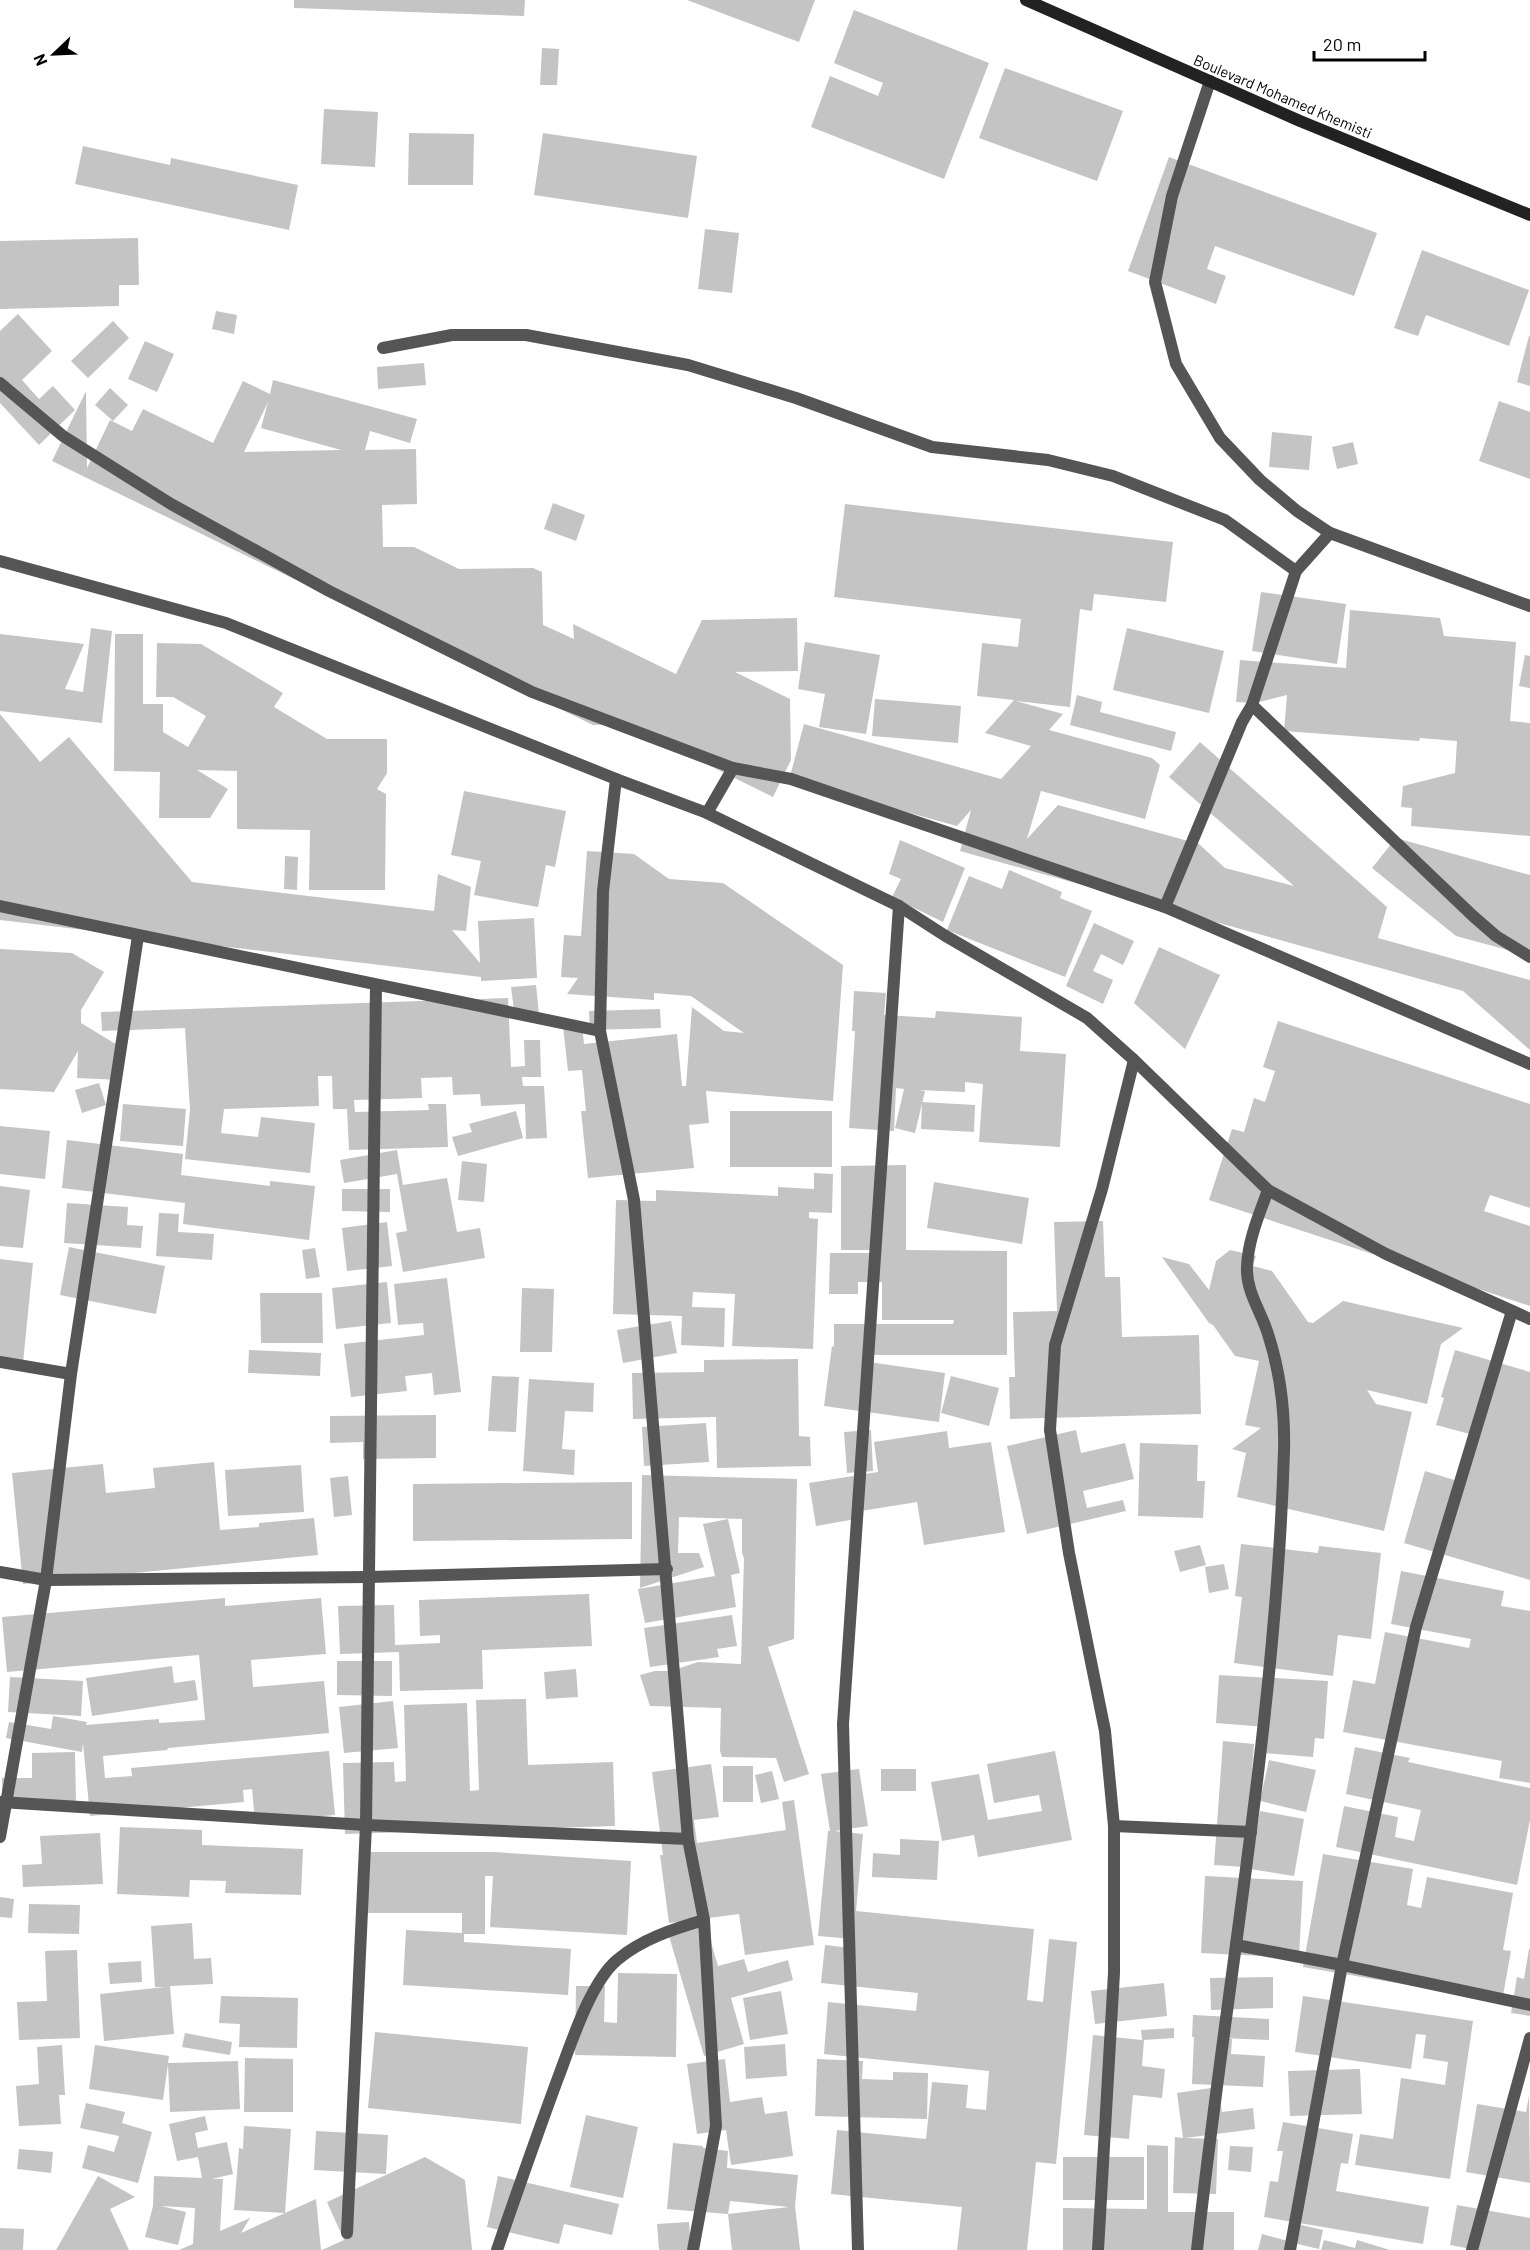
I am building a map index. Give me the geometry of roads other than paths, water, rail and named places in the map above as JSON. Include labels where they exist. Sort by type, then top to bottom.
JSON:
[{"type":"main road","name":"Boulevard Mohamed Khemisti","points":[[1026,0],[1300,121],[1530,215]]},
{"type":"street","points":[[1210,81],[1172,196],[1155,282],[1176,364],[1220,438],[1260,480],[1297,511],[1330,533],[1530,606]]},
{"type":"street","points":[[383,348],[452,335],[526,335],[688,365],[796,398],[932,447],[1048,460],[1113,476],[1225,520],[1296,571]]},
{"type":"street","points":[[0,383],[63,436],[171,504],[328,591],[532,692],[733,768],[791,779],[1165,907],[1530,1064]]},
{"type":"street","points":[[1165,907],[1242,722],[1252,705],[1296,571],[1330,533]]},
{"type":"street","points":[[0,561],[226,623],[616,779],[707,813],[899,906],[944,935],[1087,1018],[1134,1060],[1268,1190],[1386,1254],[1530,1319]]},
{"type":"street","points":[[1252,705],[1473,916],[1496,936],[1530,957]]},
{"type":"street","points":[[707,813],[733,768]]},
{"type":"street","points":[[616,779],[603,891],[600,1031],[634,1200],[667,1569],[688,1839],[704,1920],[716,2126],[693,2250]]},
{"type":"street","points":[[0,906],[600,1031]]},
{"type":"street","points":[[858,2250],[843,1724],[899,906]]},
{"type":"street","points":[[0,1837],[3,1802],[46,1580],[71,1374],[138,936]]},
{"type":"street","points":[[347,2233],[366,1824],[376,985]]},
{"type":"street","points":[[1098,2250],[1114,1973],[1114,1826],[1105,1731],[1069,1553],[1050,1430],[1055,1345],[1102,1189],[1134,1060]]},
{"type":"street","points":[[1197,2250],[1262,1746],[1278,1560],[1284,1448],[1277,1364],[1267,1329],[1253,1300],[1247,1271],[1249,1242],[1268,1190]]},
{"type":"street","points":[[1290,2250],[1342,1965],[1416,1627],[1512,1311]]},
{"type":"street","points":[[0,1362],[71,1374]]},
{"type":"street","points":[[0,1572],[46,1580],[368,1577],[667,1569]]},
{"type":"street","points":[[3,1802],[366,1824],[688,1839]]},
{"type":"street","points":[[1114,1826],[1251,1832]]},
{"type":"street","points":[[497,2250],[546,2110],[595,1988],[616,1961],[643,1943],[674,1928],[704,1920]]},
{"type":"street","points":[[1236,1945],[1342,1965],[1530,2006]]},
{"type":"street","points":[[1472,2250],[1530,2038]]}]
